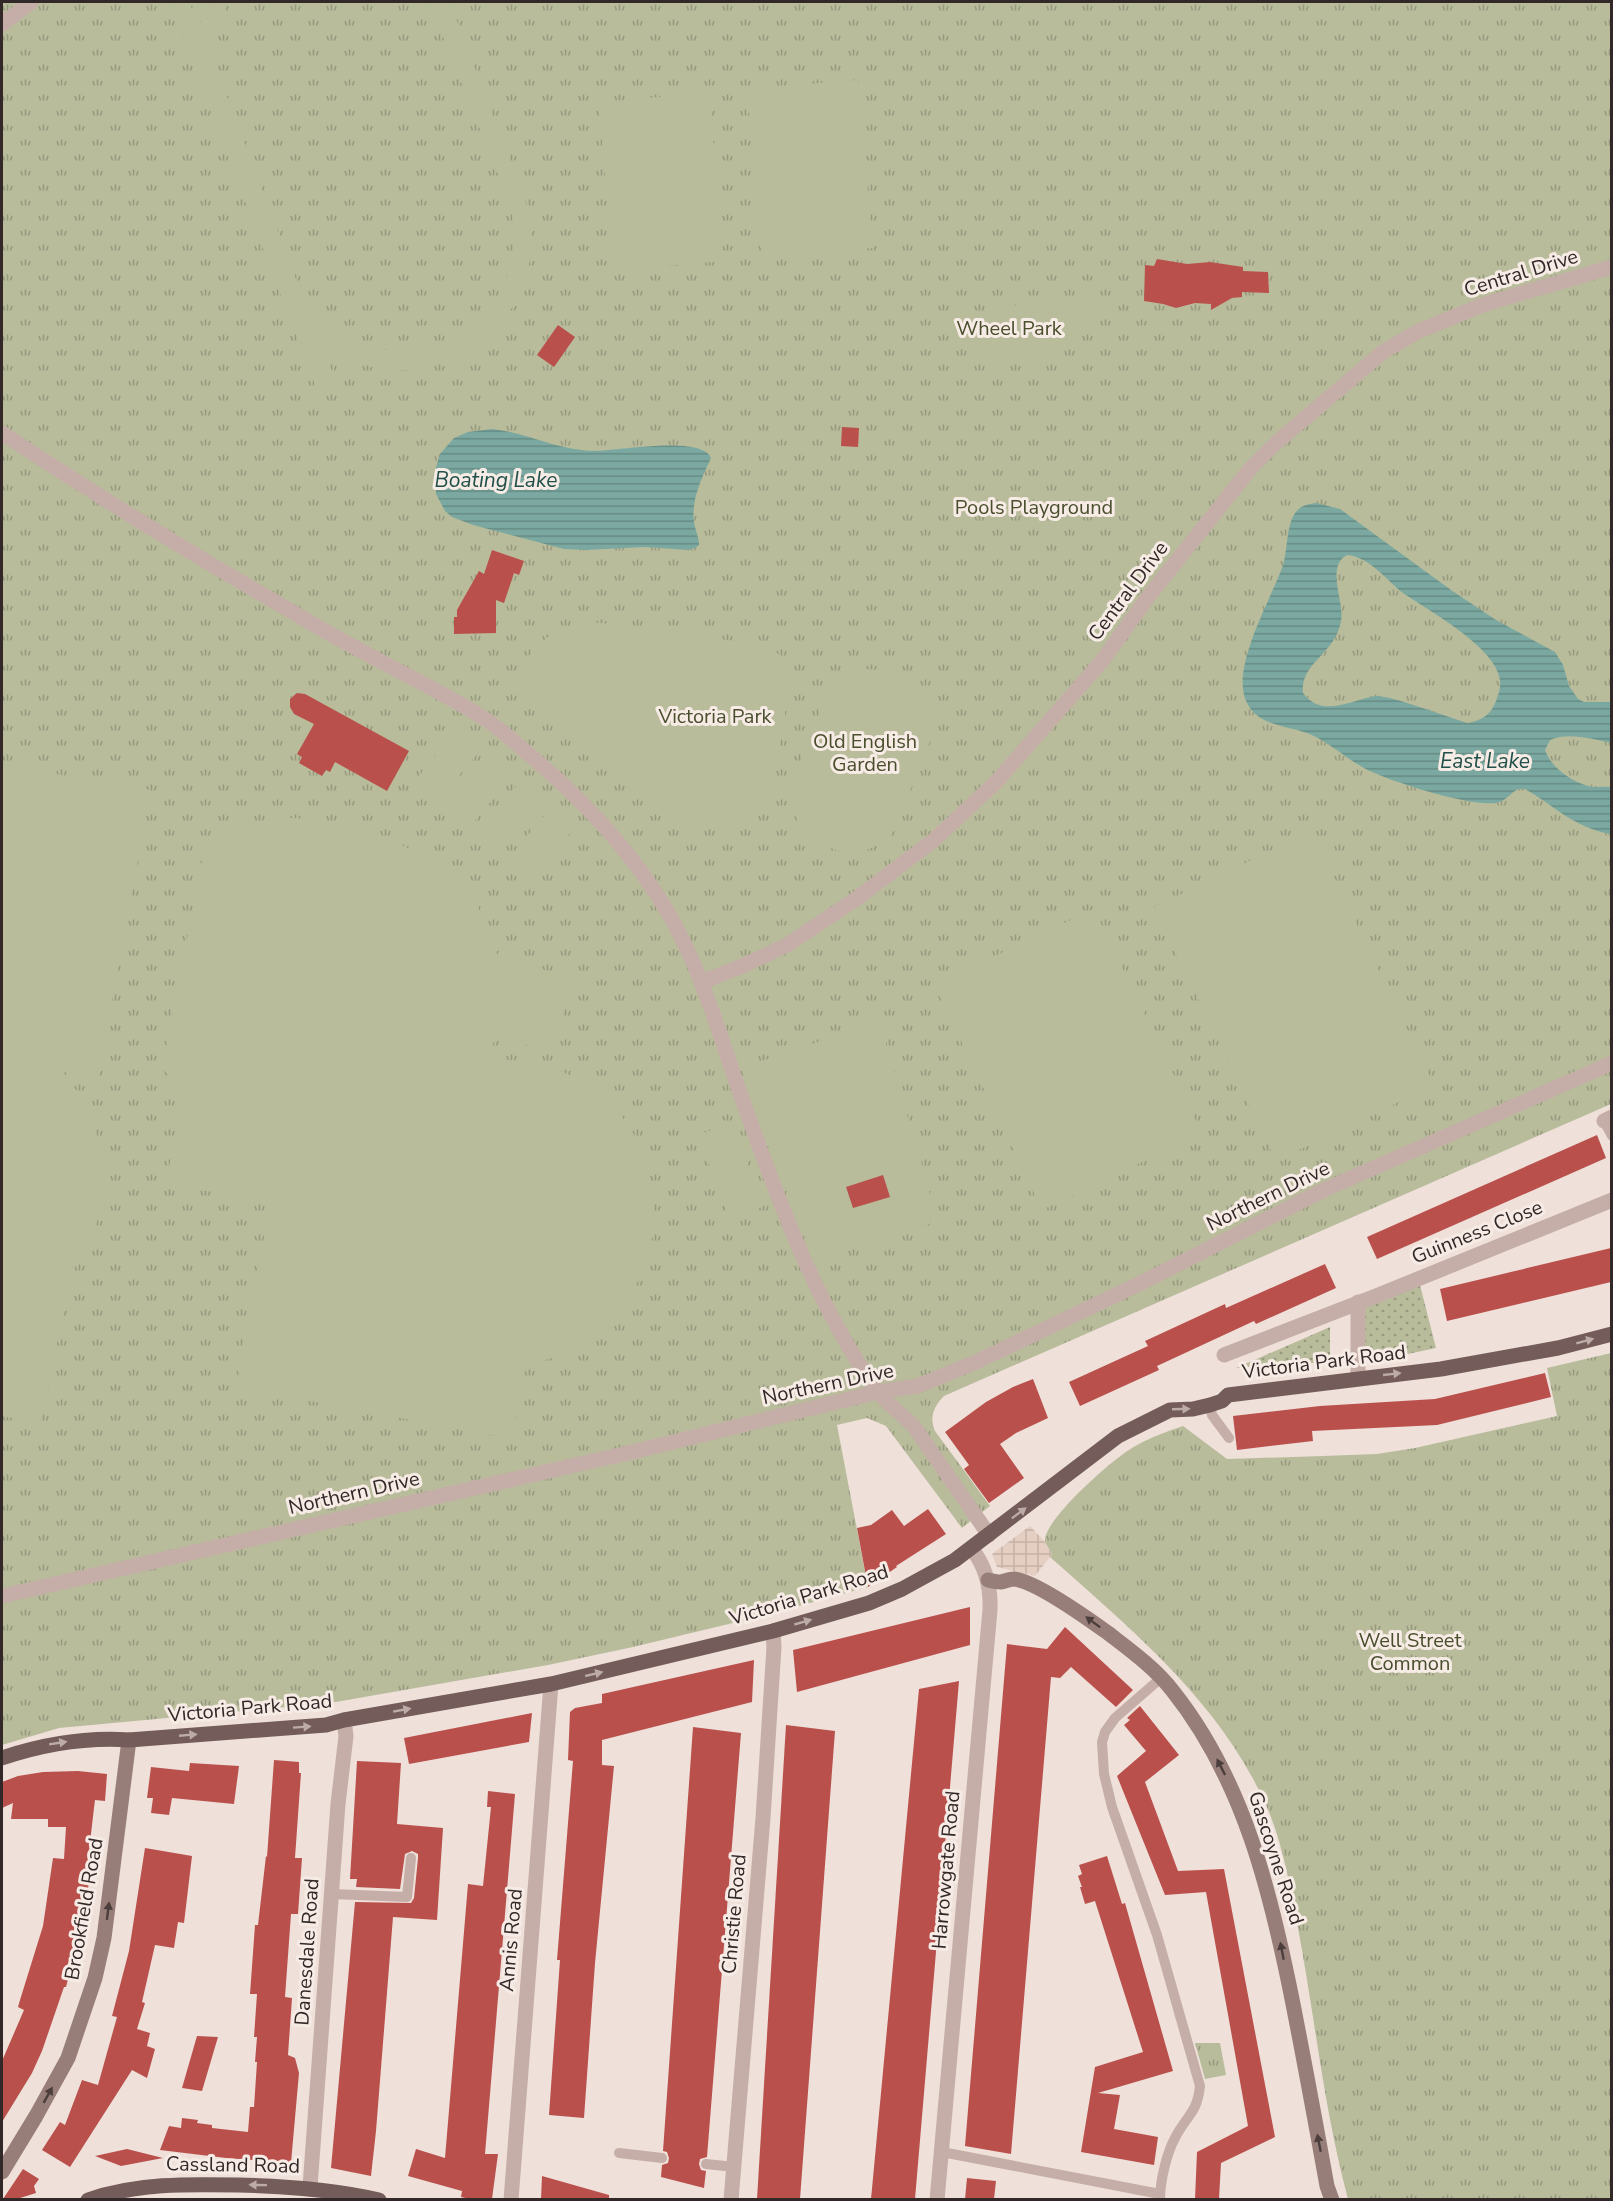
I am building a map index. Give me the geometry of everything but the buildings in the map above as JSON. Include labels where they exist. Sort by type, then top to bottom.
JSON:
[{"type":"main road","name":"Victoria Park Road","points":[[2,1758],[38,1746],[99,1738],[129,1740],[327,1725],[344,1720],[551,1684],[773,1631],[869,1603],[902,1589],[956,1560],[1118,1436],[1170,1410],[1193,1409],[1210,1405],[1222,1401],[1228,1395],[1441,1369],[1558,1348],[1611,1334]]},
{"type":"main road","name":"Cassland Road","points":[[88,2199],[118,2191],[159,2185],[304,2191],[379,2199]]},
{"type":"street","points":[[2,24],[31,2]]},
{"type":"street","name":"Central Drive","points":[[701,982],[787,945],[864,893],[934,840],[996,782],[1102,661],[1148,597],[1250,469],[1318,406],[1384,351],[1419,331],[1485,304],[1611,267]]},
{"type":"street","points":[[2,433],[222,571],[356,649],[466,708],[501,732],[584,804],[624,849],[670,917],[701,982],[795,1238],[856,1358],[878,1392],[915,1428],[990,1535]]},
{"type":"street","name":"Northern Drive","points":[[2,1596],[628,1453],[878,1392],[918,1386],[976,1362],[1141,1283],[1326,1190],[1611,1063]]},
{"type":"street","name":"Guinness Close","points":[[1224,1354],[1611,1200]]},
{"type":"street","points":[[1358,1302],[1358,1378]]},
{"type":"street","name":"Harrowgate Road","points":[[938,2199],[991,1593],[981,1561],[972,1549]]},
{"type":"street","name":"Gascoyne Road","points":[[987,1580],[1001,1582],[1014,1579],[1024,1582],[1062,1601],[1122,1644],[1161,1678],[1190,1714],[1212,1748],[1234,1792],[1259,1859],[1280,1941],[1327,2186],[1332,2199]]},
{"type":"street","name":"Christie Road","points":[[731,2199],[763,1818],[774,1647],[773,1631]]},
{"type":"street","name":"Annis Road","points":[[511,2199],[551,1684]]},
{"type":"street","name":"Danesdale Road","points":[[304,2191],[346,1736],[344,1720]]},
{"type":"street","name":"Brookfield Road","points":[[2,2172],[68,2058],[95,1978],[104,1938],[129,1740]]},
{"type":"lane","points":[[1608,1119],[1611,1136]]},
{"type":"lane","points":[[1210,1405],[1212,1415],[1229,1438]]},
{"type":"lane","points":[[942,2152],[1160,2197],[1175,2138],[1192,2115],[1198,2102],[1200,2086],[1156,1935],[1112,1807],[1104,1774],[1102,1742],[1105,1732],[1115,1718],[1161,1678]]},
{"type":"lane","points":[[332,1894],[407,1897],[411,1858]]},
{"type":"lane","points":[[619,2153],[662,2158]]},
{"type":"lane","points":[[706,2164],[734,2168]]},
{"type":"green space","name":"Victoria Park","points":[[2,2],[1611,2],[1611,1104],[944,1396],[934,1412],[932,1421],[935,1431],[990,1506],[962,1528],[886,1426],[867,1418],[837,1425],[868,1587],[766,1615],[548,1665],[330,1703],[59,1728],[2,1745]]},
{"type":"green space","points":[[169,2],[189,2],[199,26],[209,2],[228,2],[216,36],[218,73],[296,279],[325,320],[362,344],[401,351],[440,344],[474,325],[499,294],[513,253],[510,204],[429,2],[450,2],[529,211],[532,244],[527,275],[515,303],[497,328],[474,348],[446,362],[415,369],[374,367],[323,345],[337,386],[318,393]]},
{"type":"green space","points":[[858,80],[873,248],[762,257],[747,89]]},
{"type":"green space","points":[[709,93],[724,261],[613,270],[599,102]]},
{"type":"green space","points":[[267,280],[275,303],[268,306],[260,283]]},
{"type":"green space","name":"Wheel Park","points":[[1047,302],[1061,305],[1087,302],[1092,306],[1096,316],[1093,326],[1078,336],[1080,340],[1056,355],[1055,352],[1034,356],[1021,364],[1013,355],[989,359],[963,345],[954,335],[955,321],[969,308],[988,315],[998,307]]},
{"type":"green space","points":[[588,622],[642,627],[755,644],[776,652],[783,664],[786,682],[783,729],[772,778],[759,810],[750,820],[738,827],[729,828],[702,825],[673,814],[613,776],[512,688],[511,685],[525,661],[541,643],[561,630]]},
{"type":"green space","name":"Old English Garden","points":[[860,669],[901,676],[923,691],[934,714],[935,729],[894,831],[879,844],[862,851],[843,851],[826,846],[810,836],[798,822],[792,803],[792,782],[826,699],[839,680]]},
{"type":"green space","points":[[454,734],[478,753],[435,804],[412,784]]},
{"type":"green space","points":[[485,760],[509,780],[466,831],[443,811]]},
{"type":"green space","points":[[2,765],[151,790],[98,1077],[63,1072],[86,1104],[95,1126],[104,1169],[103,1193],[98,1219],[88,1245],[71,1274],[41,1424],[2,1416]]},
{"type":"green space","points":[[516,786],[540,805],[497,856],[474,837]]},
{"type":"green space","points":[[547,812],[571,832],[528,883],[505,863]]},
{"type":"green space","points":[[282,818],[314,820],[367,833],[413,850],[433,861],[466,890],[479,908],[497,954],[575,980],[550,1053],[497,1035],[486,1059],[522,1061],[558,1070],[604,1098],[635,1136],[651,1181],[653,1228],[641,1274],[616,1315],[577,1346],[526,1365],[512,1439],[236,1387],[269,1211],[289,1215],[289,1207],[166,1183],[183,1092],[162,1068],[205,845],[223,834],[242,827]]},
{"type":"green space","points":[[1312,831],[1434,1085],[1276,1161],[1154,907]]},
{"type":"green space","points":[[1094,909],[1202,1133],[1042,1210],[934,985]]},
{"type":"green space","points":[[886,1019],[886,1045],[928,1184],[931,1202],[930,1224],[814,1259],[759,1122],[741,1068]]},
{"type":"green space","points":[[732,1122],[764,1206],[730,1219],[698,1135]]},
{"type":"green space","points":[[1420,1285],[1436,1348],[1403,1355],[1365,1359],[1364,1307]]},
{"type":"green space","points":[[1330,1327],[1330,1362],[1236,1368]]},
{"type":"green space","name":"Well Street Common","points":[[1611,1353],[1611,2199],[1348,2199],[1326,2098],[1289,1881],[1277,1834],[1266,1805],[1247,1768],[1199,1701],[1142,1640],[1050,1557],[1052,1554],[1045,1542],[1047,1533],[1054,1520],[1080,1491],[1123,1454],[1144,1441],[1183,1426],[1227,1459],[1377,1454],[1415,1448],[1557,1416],[1547,1368]]},
{"type":"green space","points":[[1195,2043],[1220,2043],[1226,2075],[1205,2079]]},
{"type":"shaded area","points":[[1030,1526],[1045,1542],[1052,1554],[1035,1576],[997,1567],[992,1554]]},
{"type":"water","name":"Boating Lake","points":[[492,429],[587,451],[683,446],[705,452],[711,458],[694,505],[699,545],[688,550],[645,547],[564,549],[473,525],[452,517],[445,511],[436,494],[436,467],[440,454],[454,438],[468,432]]},
{"type":"water","name":"East Lake","points":[[1316,503],[1340,509],[1496,620],[1555,652],[1563,665],[1569,686],[1578,699],[1584,702],[1611,702],[1611,743],[1580,737],[1565,737],[1550,740],[1545,750],[1556,768],[1575,781],[1591,787],[1611,787],[1611,834],[1575,822],[1525,789],[1518,789],[1500,802],[1472,802],[1391,780],[1364,768],[1314,736],[1268,722],[1252,711],[1243,689],[1243,672],[1248,653],[1283,565],[1293,517],[1300,508]],"holes":[[[1347,555],[1370,564],[1403,593],[1460,631],[1487,655],[1496,668],[1500,685],[1495,704],[1486,715],[1468,723],[1382,696],[1336,706],[1318,705],[1310,701],[1303,693],[1307,673],[1338,633],[1342,613],[1337,585],[1337,568]]]},
{"type":"park label","name":"Pools Playground","points":[[1034,507]]}]
